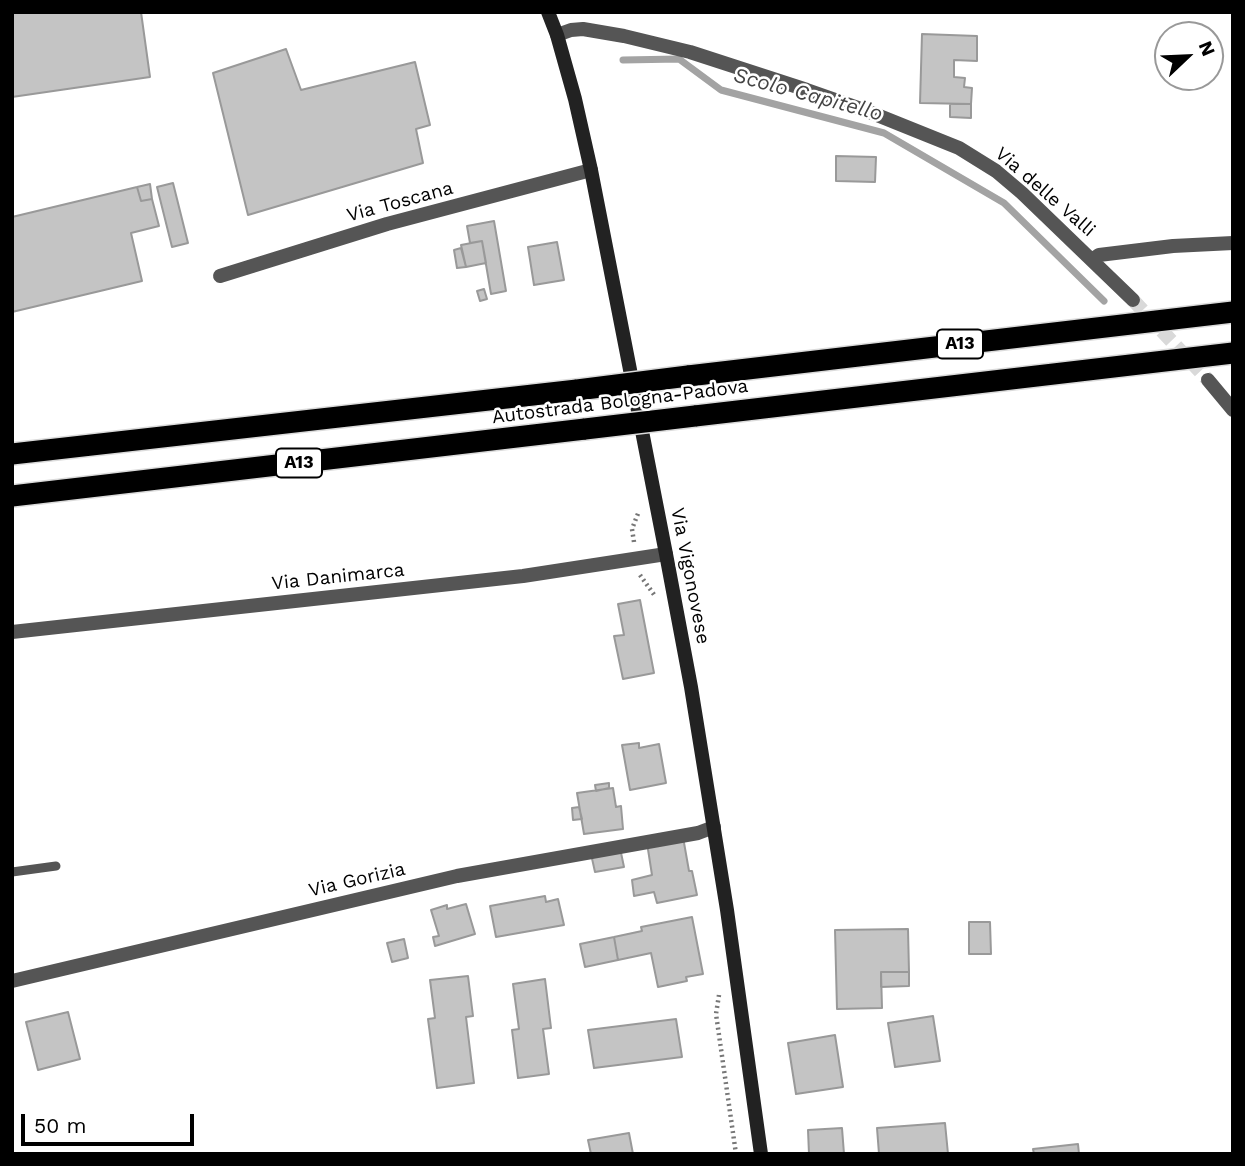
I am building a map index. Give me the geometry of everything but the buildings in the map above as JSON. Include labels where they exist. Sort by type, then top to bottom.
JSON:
[{"type":"highway","name":"Autostrada Bologna-Padova","points":[[12,454],[1233,312]]},
{"type":"highway","name":"Autostrada Bologna-Padova","points":[[12,496],[1233,353]]},
{"type":"main road","name":"Via Vigonovese","points":[[548,12],[575,99],[591,170],[666,554],[714,827],[761,1154]]},
{"type":"street","name":"Via delle Valli","points":[[557,35],[583,29],[690,52],[867,111],[959,148],[996,171],[1133,300]]},
{"type":"street","name":"Via Toscana","points":[[220,276],[387,224],[591,170]]},
{"type":"street","points":[[1092,260],[1099,255],[1111,253],[1233,243]]},
{"type":"street","points":[[1208,380],[1233,410]]},
{"type":"street","name":"Via Danimarca","points":[[12,632],[523,576],[666,554]]},
{"type":"street","name":"Via Gorizia","points":[[12,981],[457,876],[698,833],[714,827]]},
{"type":"lane","points":[[12,872],[56,866]]},
{"type":"path","points":[[639,509],[632,529],[640,578],[655,596]]},
{"type":"path","points":[[721,987],[716,1014],[736,1154]]},
{"type":"waterway","name":"Scolo Capitello","points":[[623,60],[679,59],[721,90],[884,133],[1004,203],[1104,301]]},
{"type":"tunnel","points":[[1133,300],[1208,380]]}]
